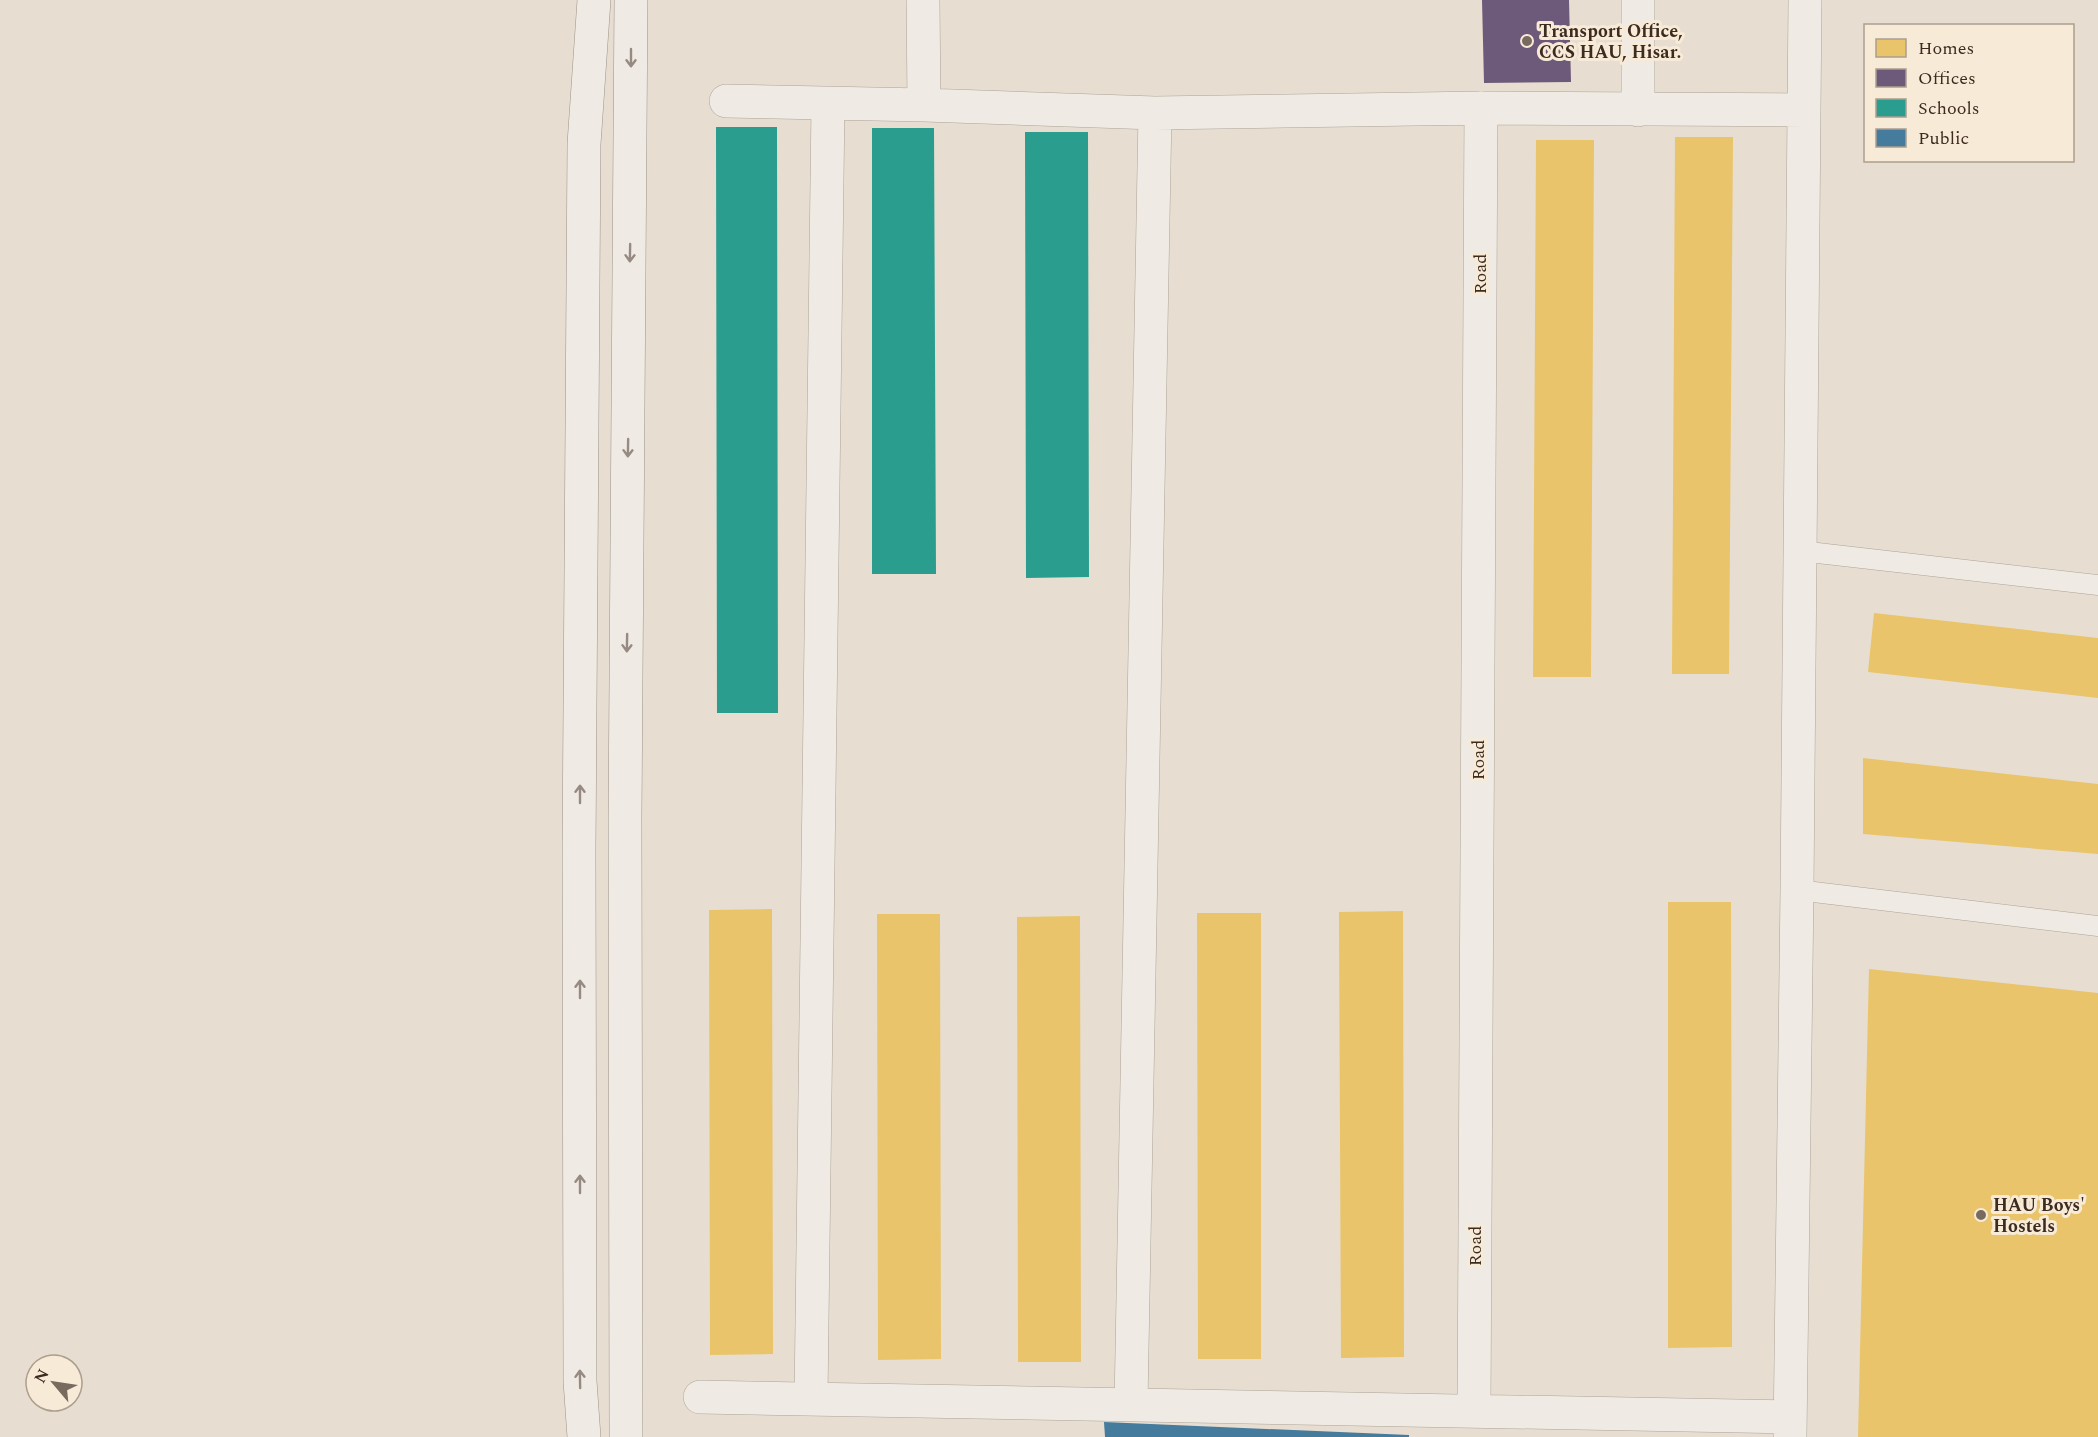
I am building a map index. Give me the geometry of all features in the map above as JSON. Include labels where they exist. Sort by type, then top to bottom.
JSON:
[{"type":"street","points":[[584,1437],[580,1381],[579,849],[584,144],[594,0]]},
{"type":"street","points":[[626,1437],[625,817],[631,0]]},
{"type":"street","points":[[923,0],[924,105]]},
{"type":"street","points":[[1638,0],[1638,110]]},
{"type":"street","points":[[700,1397],[1474,1411],[1790,1427],[1805,0]]},
{"type":"street","points":[[726,102],[924,105],[1155,113],[1481,108],[1804,110]]},
{"type":"street","points":[[811,1398],[828,105]]},
{"type":"street","name":"Road","points":[[1474,1411],[1481,108]]},
{"type":"street","points":[[1131,1404],[1155,113]]},
{"type":"lane","points":[[1800,551],[2098,585]]},
{"type":"lane","points":[[1797,890],[2098,926]]},
{"type":"building: Homes","points":[[1675,137],[1733,137],[1729,674],[1672,674]]},
{"type":"building: Homes","points":[[1536,140],[1594,140],[1591,677],[1533,677]]},
{"type":"building: Homes","points":[[1874,613],[2098,638],[2098,698],[1868,672]]},
{"type":"building: Homes","points":[[1863,758],[2098,784],[2098,854],[1863,834]]},
{"type":"building: Homes","points":[[1668,902],[1731,902],[1732,1347],[1668,1348]]},
{"type":"building: Homes","points":[[772,909],[773,1354],[710,1355],[709,910]]},
{"type":"building: Homes","points":[[1403,911],[1404,1357],[1341,1358],[1339,912]]},
{"type":"building: Homes","points":[[1197,913],[1261,913],[1261,1359],[1198,1359]]},
{"type":"building: Homes","points":[[877,914],[940,914],[941,1359],[878,1360]]},
{"type":"building: Homes","points":[[1080,916],[1081,1362],[1018,1362],[1017,917]]},
{"type":"building: Homes","name":"HAU Boys' Hostels","points":[[1869,969],[2098,993],[2098,1437],[1858,1437]]},
{"type":"building: Offices","name":"Transport Office, CCS HAU, Hisar.","points":[[1482,0],[1569,0],[1571,82],[1484,83]]},
{"type":"building: Schools","points":[[716,127],[777,127],[778,713],[717,713]]},
{"type":"building: Schools","points":[[872,128],[934,128],[936,574],[872,574]]},
{"type":"building: Schools","points":[[1025,132],[1088,132],[1089,577],[1026,578]]},
{"type":"building: Public","points":[[1104,1422],[1409,1435],[1409,1437],[1105,1437]]},
{"type":"place","name":"Transport Office, CCS HAU, Hisar.","points":[[1527,41]]},
{"type":"place","name":"HAU Boys' Hostels","points":[[1981,1215]]}]
